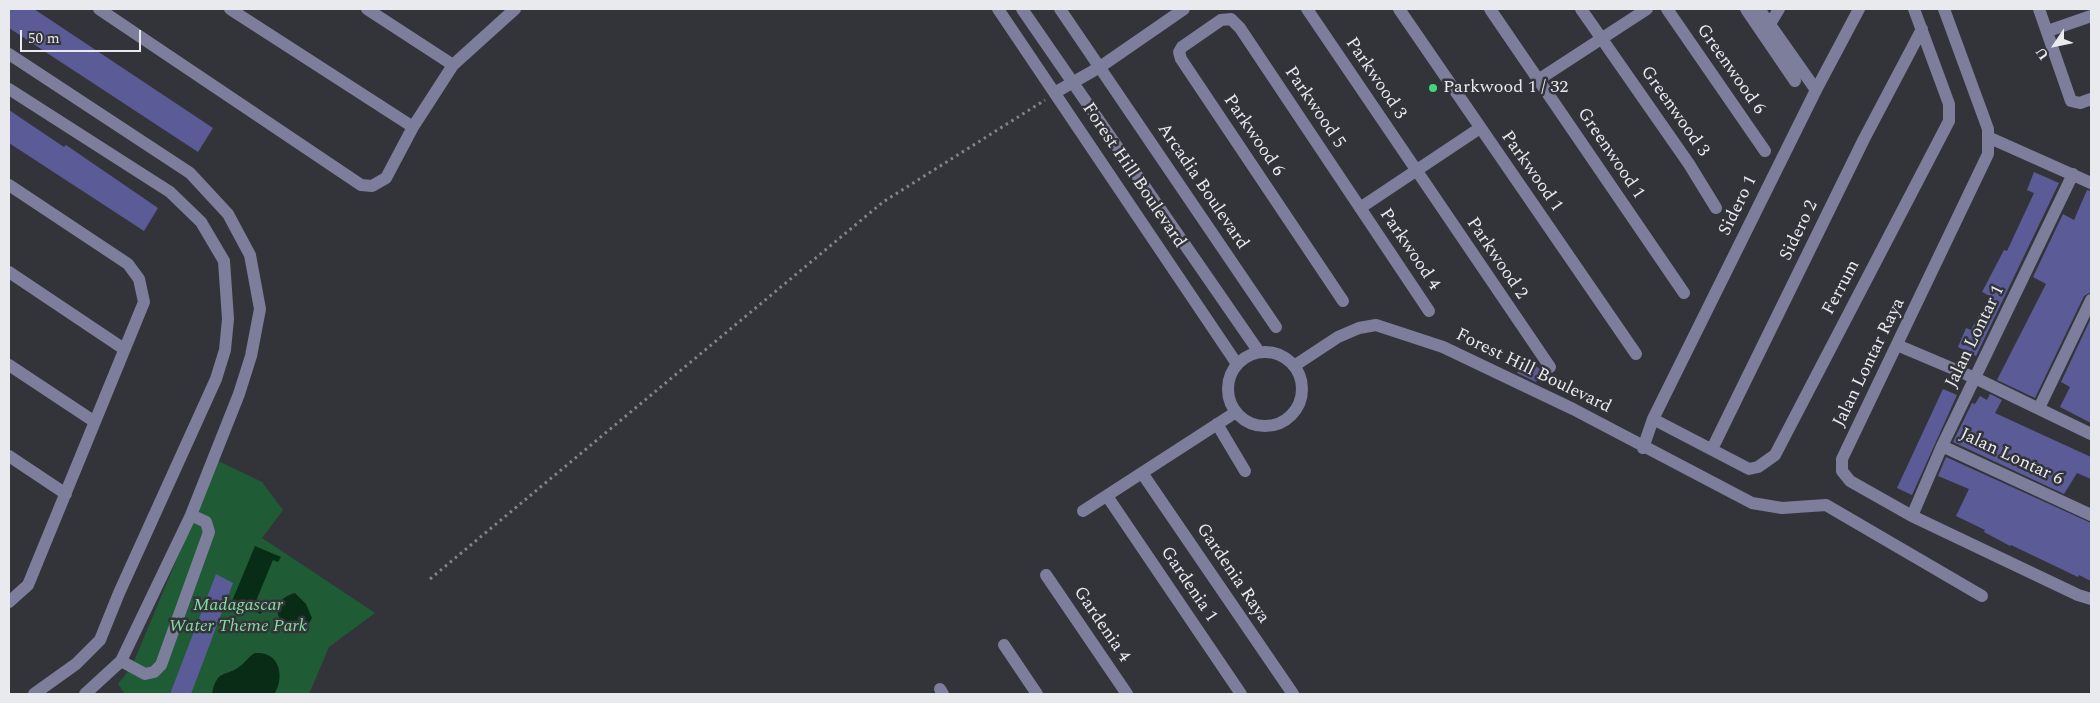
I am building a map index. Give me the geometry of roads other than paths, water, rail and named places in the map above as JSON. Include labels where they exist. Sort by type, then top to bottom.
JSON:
[{"type":"street","points":[[99,9],[361,185],[372,186],[386,178],[413,127],[454,65],[510,10]]},
{"type":"street","points":[[230,9],[413,127]]},
{"type":"street","points":[[367,9],[454,65]]},
{"type":"street","name":"Forest Hill Boulevard","points":[[998,9],[1056,92],[1237,364]]},
{"type":"street","name":"Forest Hill Boulevard","points":[[1022,9],[1260,352]]},
{"type":"street","name":"Arcadia Boulevard","points":[[1060,9],[1276,327]]},
{"type":"street","points":[[1056,92],[1100,67],[1184,9]]},
{"type":"street","name":"Parkwood 3","points":[[1307,9],[1415,170]]},
{"type":"street","name":"Parkwood 1","points":[[1399,9],[1636,354]]},
{"type":"street","name":"Greenwood 1","points":[[1490,9],[1684,293]]},
{"type":"street","name":"Greenwood 3","points":[[1581,9],[1689,164],[1716,208]]},
{"type":"street","points":[[1538,80],[1647,9]]},
{"type":"street","name":"Greenwood 6","points":[[1667,9],[1765,151]]},
{"type":"street","points":[[1746,9],[1795,81]]},
{"type":"street","points":[[1759,9],[1816,90]]},
{"type":"street","points":[[1770,24],[1779,9]]},
{"type":"street","name":"Sidero 1","points":[[1643,448],[1653,419],[1816,90],[1859,9]]},
{"type":"street","name":"Ferrum","points":[[1653,419],[1750,468],[1767,462],[1775,455],[1949,121],[1949,104],[1914,9]]},
{"type":"street","points":[[1944,9],[1990,138],[2091,183]]},
{"type":"street","points":[[2039,9],[2071,101],[2080,103],[2091,99]]},
{"type":"street","points":[[2048,31],[2091,16]]},
{"type":"street","name":"Parkwood 6","points":[[1240,28],[1231,19],[1221,20],[1182,47],[1179,52],[1181,59],[1343,301]]},
{"type":"street","name":"Parkwood 5","points":[[1240,28],[1360,208]]},
{"type":"street","name":"Sidero 2","points":[[1712,449],[1864,139],[1922,29]]},
{"type":"street","points":[[9,54],[190,173],[228,214],[250,255],[260,309],[251,356],[239,394],[191,514],[121,662],[85,694]]},
{"type":"street","points":[[9,89],[170,192],[201,222],[224,262],[228,319],[225,350],[216,379],[118,593],[100,640],[76,664],[34,694]]},
{"type":"street","points":[[1360,208],[1480,128]]},
{"type":"street","name":"Jalan Lontar Raya","points":[[1990,138],[1984,167],[1841,465],[1842,471],[1850,482],[1912,516],[2078,595],[2091,599]]},
{"type":"street","name":"Parkwood 2","points":[[1415,170],[1550,366]]},
{"type":"street","name":"Jalan Lontar 1","points":[[1912,516],[1942,446],[2073,174]]},
{"type":"street","points":[[9,185],[128,264],[139,279],[144,302],[28,586],[10,600]]},
{"type":"street","name":"Parkwood 4","points":[[1360,208],[1430,312]]},
{"type":"street","points":[[9,272],[124,349]]},
{"type":"street","points":[[2039,408],[2091,300]]},
{"type":"street","name":"Forest Hill Boulevard","points":[[1294,366],[1338,337],[1359,328],[1376,326],[1443,347],[1573,409],[1643,448],[1752,503],[1782,508],[1826,505],[1982,596]]},
{"type":"street","points":[[1897,346],[1975,378],[2091,434]]},
{"type":"street","points":[[1260,352],[1278,355],[1294,366],[1300,378],[1301,397],[1292,414],[1282,422],[1270,426],[1257,426],[1245,421],[1236,412],[1230,401],[1228,388],[1230,375],[1237,364],[1247,356],[1260,352]]},
{"type":"street","points":[[9,365],[95,422]]},
{"type":"street","points":[[1083,511],[1236,412]]},
{"type":"street","points":[[1217,424],[1246,471]]},
{"type":"street","name":"Jalan Lontar 6","points":[[1942,446],[2091,515]]},
{"type":"street","points":[[9,456],[66,494]]},
{"type":"street","name":"Gardenia Raya","points":[[1142,473],[1293,694]]},
{"type":"street","name":"Gardenia 1","points":[[1107,496],[1241,694]]},
{"type":"street","points":[[121,662],[146,674],[154,672],[162,664],[209,532],[206,522],[191,514]]},
{"type":"street","name":"Gardenia 4","points":[[1046,575],[1127,694]]},
{"type":"street","points":[[1004,645],[1037,694]]},
{"type":"place","name":"Parkwood 1 / 32","points":[[1433,88]]},
{"type":"park label","name":"Madagascar Water Theme Park","points":[[238,616]]}]
